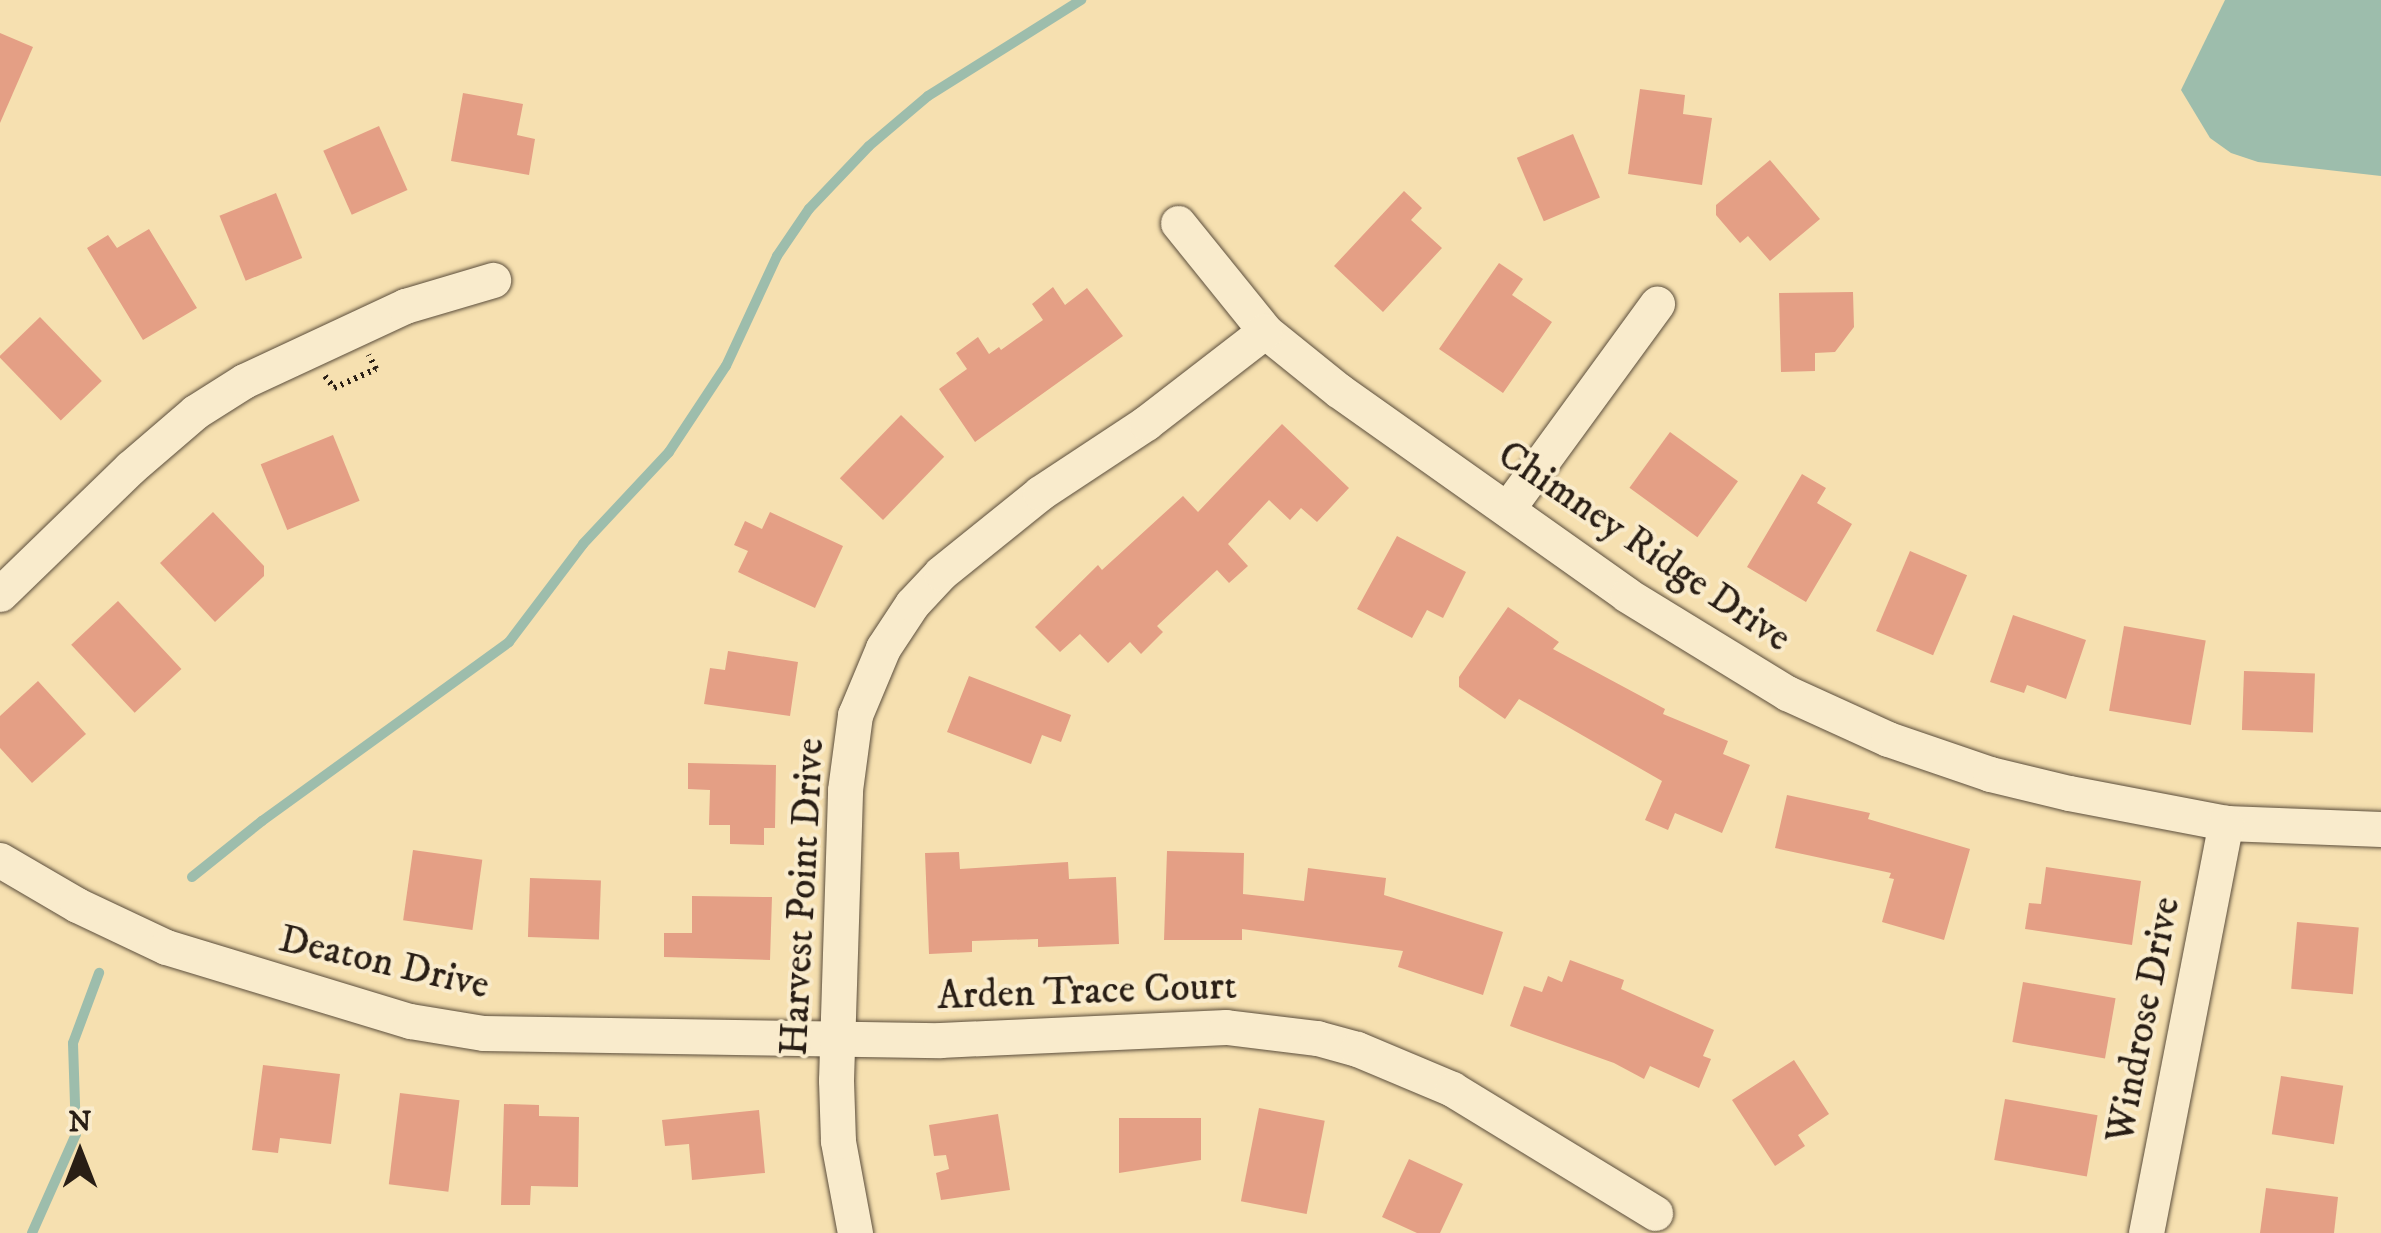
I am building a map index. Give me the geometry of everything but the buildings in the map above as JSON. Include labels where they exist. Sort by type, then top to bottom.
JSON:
[{"type":"street","name":"Chimney Ridge Drive","points":[[1178,223],[1264,332],[1338,390],[1701,644],[1787,693],[1888,740],[1990,774],[2226,823],[2381,828]]},
{"type":"street","points":[[0,594],[130,468],[195,412],[244,381],[406,306],[493,280]]},
{"type":"street","points":[[1508,508],[1657,304]]},
{"type":"street","name":"Harvest Point Drive","points":[[855,1233],[838,1142],[835,1038],[845,790],[855,715],[883,648],[912,604],[941,573],[1040,492],[1146,423],[1264,332]]},
{"type":"street","name":"Windrose Drive","points":[[2146,1233],[2226,823]]},
{"type":"street","name":"Deaton Drive","points":[[0,860],[90,912],[166,948],[410,1022],[483,1033],[561,1037],[835,1038]]},
{"type":"street","name":"Arden Trace Court","points":[[835,1038],[940,1040],[1179,1027],[1226,1027],[1317,1038],[1357,1049],[1452,1089],[1655,1213]]},
{"type":"shaded area","points":[[2225,0],[2381,0],[2381,176],[2258,162],[2231,153],[2210,138],[2181,90]]},
{"type":"waterway","points":[[192,877],[262,821],[509,642],[583,544],[669,452],[726,366],[777,256],[809,209],[869,146],[928,96],[1081,0]]},
{"type":"waterway","points":[[32,1233],[76,1134],[73,1043],[99,973]]}]
